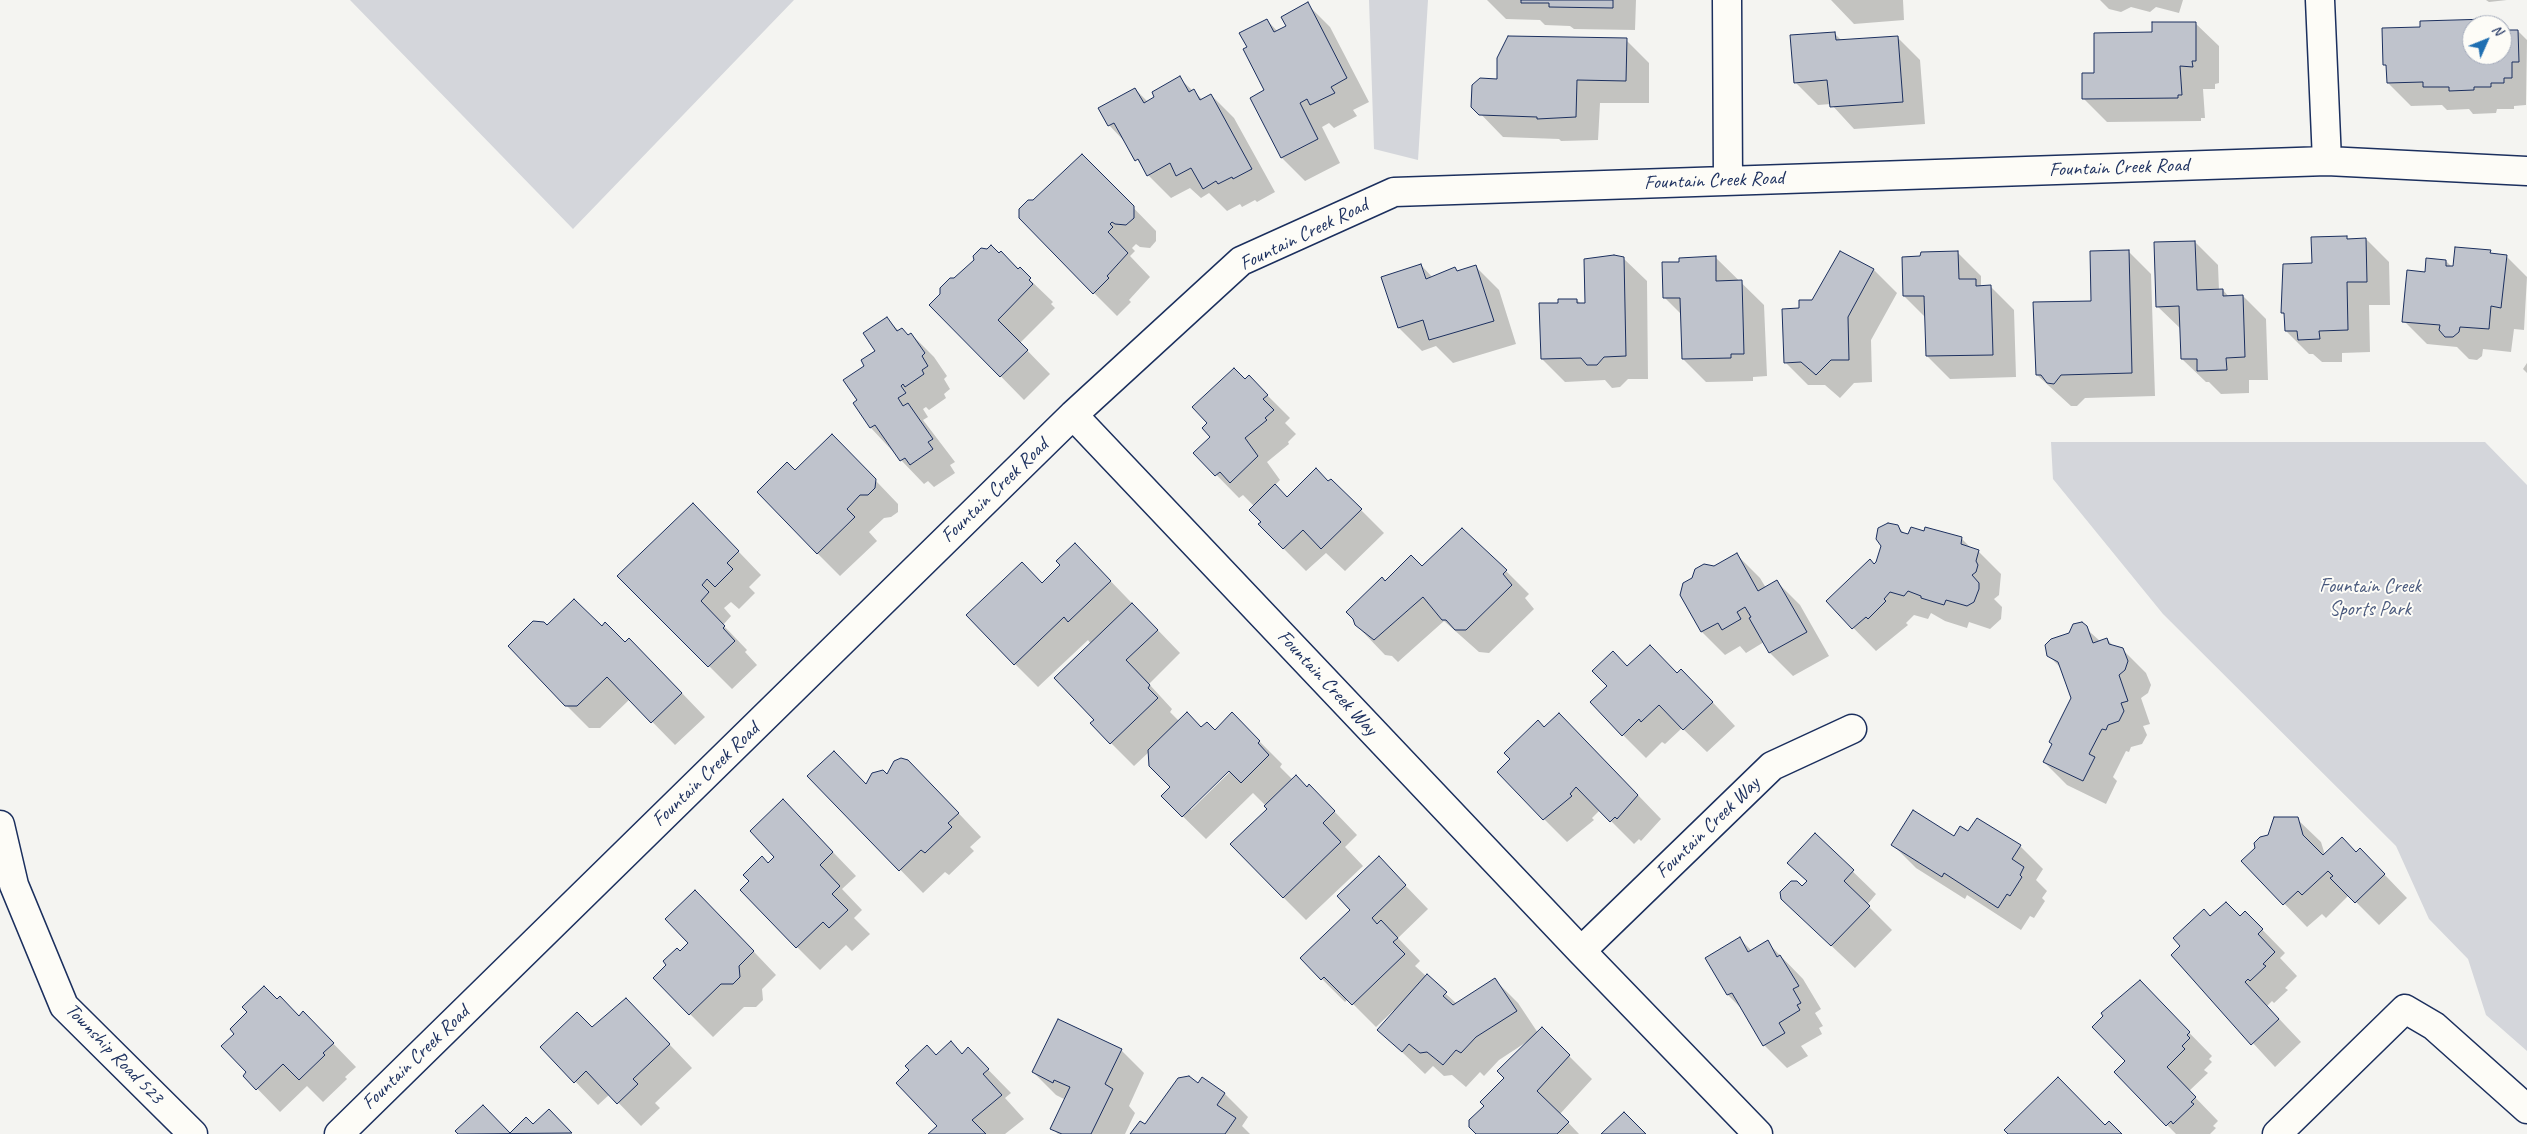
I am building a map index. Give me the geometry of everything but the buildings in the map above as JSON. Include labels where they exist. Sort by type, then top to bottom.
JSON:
[{"type":"street","points":[[1727,0],[1728,180]]},
{"type":"street","points":[[2320,0],[2327,161]]},
{"type":"street","name":"Fountain Creek Road","points":[[339,1134],[1073,415],[1241,262],[1394,192],[2327,161],[2527,171]]},
{"type":"street","name":"Fountain Creek Way","points":[[1073,415],[1581,951],[1758,1134]]},
{"type":"street","name":"Fountain Creek Way","points":[[1581,951],[1772,766],[1852,729]]},
{"type":"street","name":"Township Road 523","points":[[0,824],[14,885],[64,1006],[193,1134]]},
{"type":"street","points":[[2277,1134],[2405,1009],[2434,1026],[2527,1108]]},
{"type":"green space","points":[[350,0],[794,0],[573,229]]},
{"type":"green space","points":[[1369,0],[1428,0],[1418,160],[1374,149]]},
{"type":"green space","name":"Fountain Creek Sports Park","points":[[2051,442],[2485,442],[2527,485],[2527,1051],[2486,1015],[2468,959],[2429,919],[2396,846],[2163,614],[2053,479]]}]
